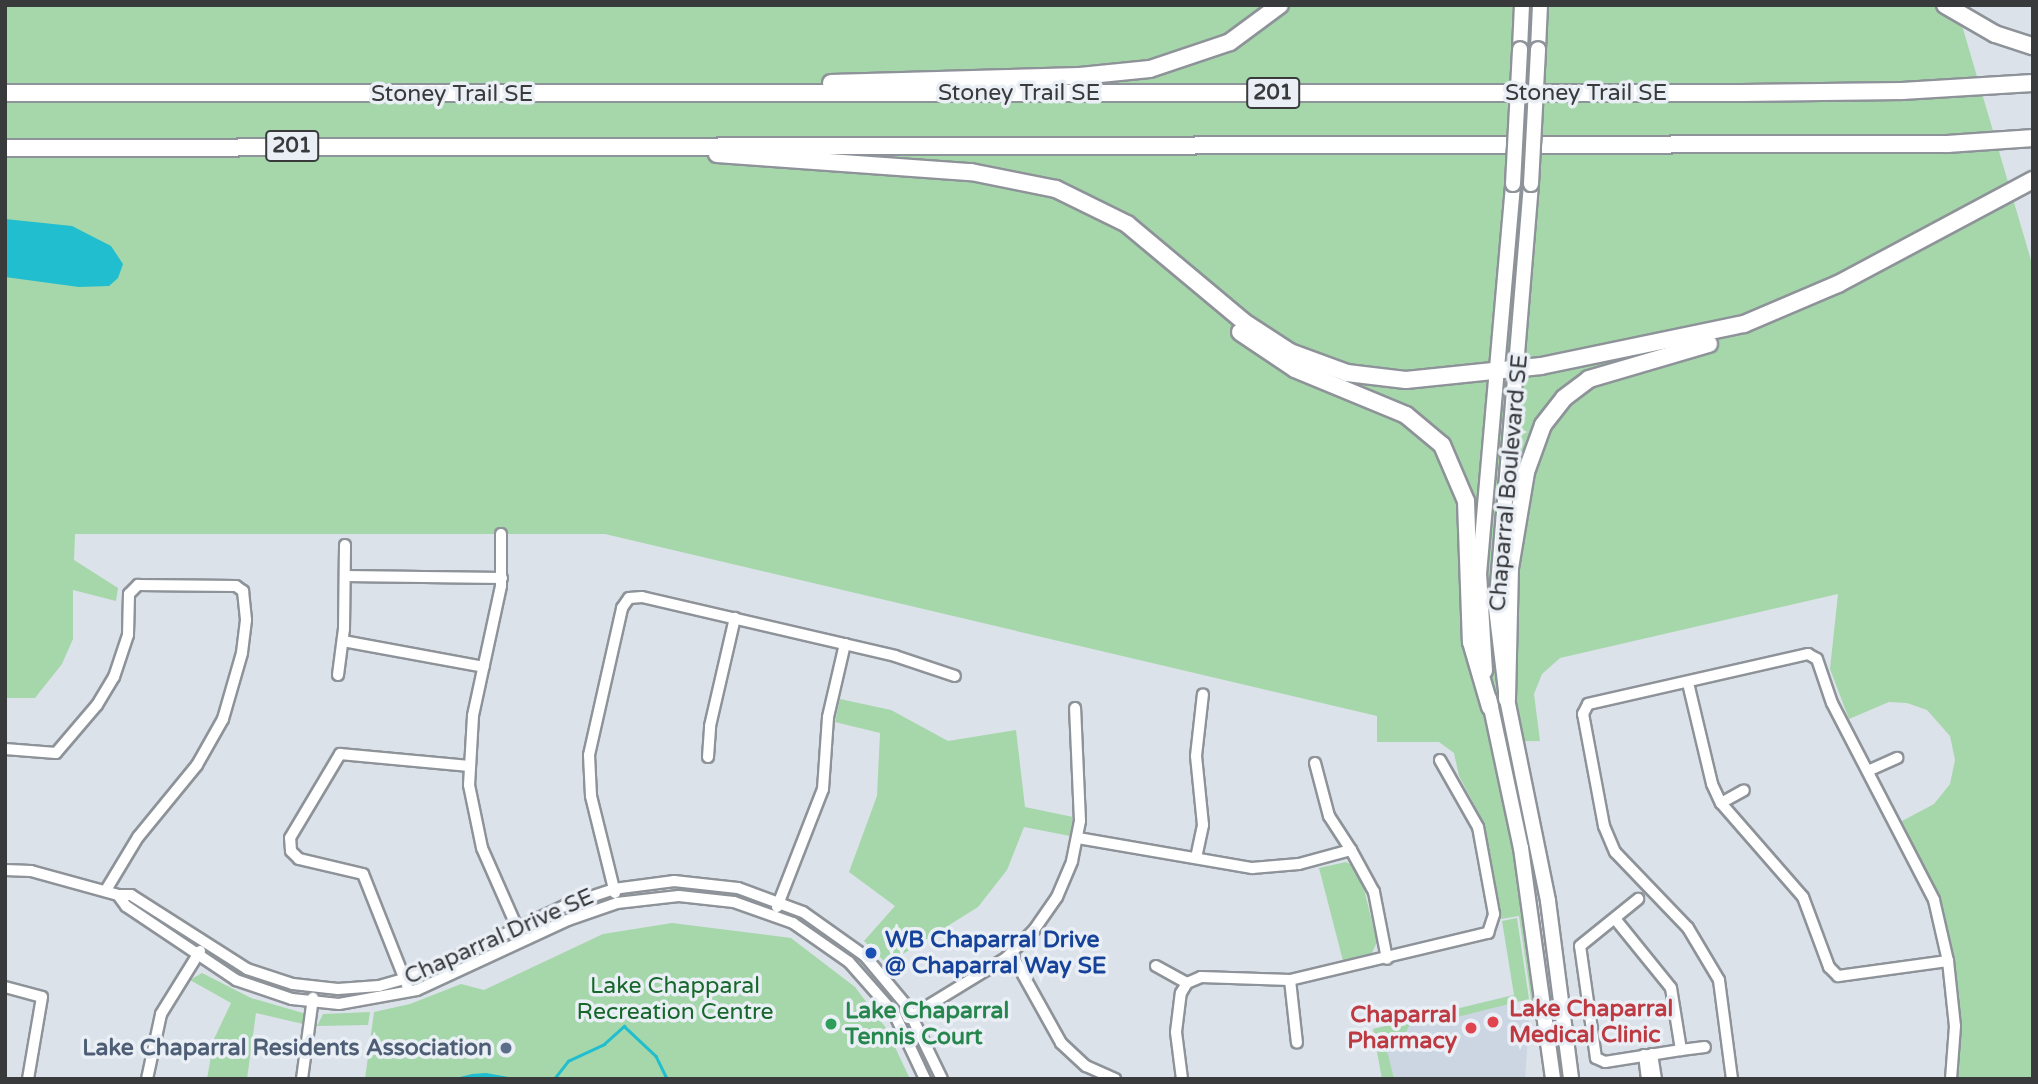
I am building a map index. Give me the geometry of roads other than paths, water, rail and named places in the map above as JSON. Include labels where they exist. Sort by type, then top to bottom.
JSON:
[{"type":"highway","points":[[1246,33],[1280,5]]},
{"type":"highway","points":[[513,94],[1109,74],[1180,61],[1246,33],[1289,5]]},
{"type":"highway","points":[[1945,5],[1995,34],[2033,46]]},
{"type":"highway","name":"Stoney Trail SE","points":[[5,93],[1795,93],[2033,83]]},
{"type":"highway","name":"201","points":[[5,148],[578,144],[1948,144],[2033,138]]},
{"type":"highway","points":[[578,144],[1003,176],[1074,196],[1136,230],[1260,335],[1317,364],[1394,380],[1518,370],[1730,328],[1838,284]]},
{"type":"highway","points":[[1507,699],[1508,591],[1517,520],[1530,457],[1556,406],[1597,376],[1746,332],[2033,180]]},
{"type":"highway","points":[[1136,230],[1231,324],[1266,352],[1309,376],[1406,415],[1442,445],[1466,501],[1471,642],[1490,706]]},
{"type":"main road","name":"Chaparral Boulevard SE","points":[[1522,5],[1500,372],[1479,574],[1482,646],[1490,706],[1521,848],[1553,1079]]},
{"type":"main road","name":"Chaparral Boulevard SE","points":[[1540,5],[1518,370],[1496,584],[1507,699],[1548,901],[1571,1079]]},
{"type":"main road","points":[[1547,1079],[1550,1054]]},
{"type":"street","points":[[501,534],[502,578],[473,716],[469,766],[478,837],[523,941]]},
{"type":"street","points":[[338,675],[344,641],[345,545]]},
{"type":"street","points":[[345,576],[502,578]]},
{"type":"street","points":[[5,749],[57,753],[97,705],[114,677],[125,645],[129,594],[138,585],[236,586],[243,591],[246,620],[242,653],[223,719],[197,765],[138,837],[106,890]]},
{"type":"street","points":[[617,903],[588,764],[622,608],[638,596],[930,665],[955,677]]},
{"type":"street","points":[[708,757],[710,726],[735,618]]},
{"type":"street","points":[[344,641],[484,667]]},
{"type":"street","points":[[774,915],[824,786],[828,717],[845,644]]},
{"type":"street","points":[[1732,1079],[1719,980],[1688,928],[1615,852],[1604,826],[1583,714],[1587,704],[1808,654],[1817,659],[1832,703],[1870,769],[1934,900],[1948,961],[1955,1026],[1951,1079]]},
{"type":"street","points":[[1688,683],[1712,784],[1721,803],[1803,897],[1829,967],[1838,976],[1948,961]]},
{"type":"street","points":[[1196,858],[1203,825],[1196,756],[1203,694]]},
{"type":"street","points":[[900,1023],[1012,953],[1057,897],[1078,838],[1081,791],[1075,708]]},
{"type":"street","points":[[410,993],[363,874],[299,859],[291,851],[290,838],[340,754],[469,766]]},
{"type":"street","points":[[1870,769],[1898,758]]},
{"type":"street","points":[[1182,1079],[1177,1025],[1181,993],[1187,983],[1201,977],[1290,980],[1480,936],[1493,928],[1478,827],[1440,760]]},
{"type":"street","points":[[1315,764],[1329,816],[1352,850],[1374,892],[1387,959]]},
{"type":"street","points":[[1721,803],[1744,790]]},
{"type":"street","points":[[1078,838],[1266,868],[1352,850]]},
{"type":"street","name":"Chaparral Drive SE","points":[[5,870],[31,871],[118,895],[131,895],[152,905],[205,944],[260,975],[314,988],[367,988],[405,980],[614,889],[654,882],[701,882],[779,901],[825,925],[858,950],[912,1015],[942,1079]]},
{"type":"street","name":"Chaparral Drive SE","points":[[118,895],[126,906],[196,956],[253,988],[313,1003],[361,1003],[410,993],[523,941],[617,903],[693,896],[774,915],[842,956],[870,982],[900,1023],[925,1079]]},
{"type":"street","points":[[1638,899],[1616,920],[1580,946],[1596,1058],[1605,1062],[1705,1046]]},
{"type":"street","points":[[1616,920],[1671,988],[1681,1050]]},
{"type":"street","points":[[147,1079],[161,1014],[205,944]]},
{"type":"street","points":[[1012,953],[1061,1043],[1086,1066],[1115,1079]]},
{"type":"street","points":[[1156,966],[1187,983]]},
{"type":"street","points":[[1290,980],[1297,1043]]},
{"type":"street","points":[[5,987],[27,990],[42,998],[28,1079]]},
{"type":"street","points":[[302,1079],[314,988]]},
{"type":"street","points":[[1647,1079],[1648,1055]]},
{"type":"street","points":[[1648,1055],[1656,1079]]},
{"type":"water","points":[[5,219],[72,226],[111,246],[123,264],[118,278],[109,286],[79,287],[5,277]]},
{"type":"water","points":[[486,1073],[519,1079],[452,1079],[472,1074]]},
{"type":"waterway","points":[[554,1079],[568,1061],[604,1044],[624,1026],[656,1056],[667,1079]]},
{"type":"place","name":"WB Chaparral Drive @ Chaparral Way SE","points":[[871,953]]},
{"type":"place","name":"Lake Chaparral Medical Clinic","points":[[1493,1022]]},
{"type":"place","name":"Lake Chaparral Tennis Court","points":[[831,1024]]},
{"type":"place","name":"Chaparral Pharmacy","points":[[1471,1028]]},
{"type":"place","name":"Lake Chaparral Residents Association","points":[[506,1048]]},
{"type":"park label","name":"Lake Chapparal Recreation Centre","points":[[675,999]]}]
